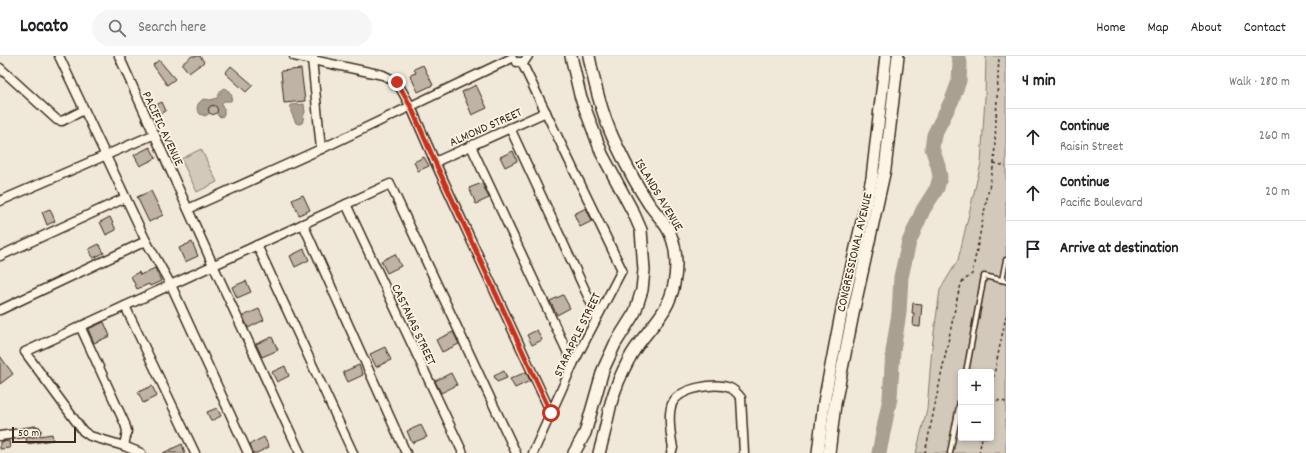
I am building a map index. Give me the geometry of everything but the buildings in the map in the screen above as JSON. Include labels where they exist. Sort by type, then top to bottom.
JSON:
[{"type":"street","points":[[59,56],[146,240],[171,285],[248,453]]},
{"type":"street","name":"PACIFIC AVENUE","points":[[119,56],[300,453]]},
{"type":"street","points":[[294,56],[313,58],[383,75],[397,82],[411,107],[551,413]]},
{"type":"street","points":[[522,63],[528,56]]},
{"type":"street","points":[[571,56],[580,95],[602,154],[641,230],[644,270],[642,290],[635,312],[615,344],[603,370],[585,433],[574,453]]},
{"type":"street","name":"ISLANDS AVENUE","points":[[589,56],[597,92],[617,147],[649,203],[671,236],[675,250],[676,266],[670,301],[658,321],[641,340],[629,359],[620,379],[612,401],[599,453]]},
{"type":"street","name":"CONGRESSIONAL AVENUE","points":[[818,453],[824,402],[843,304],[872,178],[886,56]]},
{"type":"street","name":"CONGRESSIONAL AVENUE","points":[[829,453],[835,404],[885,169],[898,56]]},
{"type":"street","points":[[188,209],[411,107],[512,57],[516,62],[522,63]]},
{"type":"street","points":[[313,58],[321,149]]},
{"type":"street","points":[[522,63],[546,112]]},
{"type":"street","points":[[0,68],[57,120],[62,121],[84,110]]},
{"type":"street","name":"ALMOND STREET","points":[[435,162],[546,112]]},
{"type":"street","name":"STARAPPLE STREET","points":[[533,453],[573,364],[622,270],[546,112]]},
{"type":"street","points":[[510,128],[597,316]]},
{"type":"street","points":[[0,201],[155,134]]},
{"type":"street","points":[[471,146],[573,364]]},
{"type":"street","points":[[602,154],[617,147]]},
{"type":"street","points":[[141,453],[124,446],[90,436],[82,431],[25,352],[390,184],[516,453]]},
{"type":"street","points":[[0,256],[125,197]]},
{"type":"street","name":"CASTANAS STREET","points":[[346,204],[463,453]]},
{"type":"street","points":[[303,224],[406,453]]},
{"type":"street","points":[[0,310],[146,240]]},
{"type":"street","points":[[257,245],[353,453]]},
{"type":"street","points":[[125,306],[195,453]]},
{"type":"street","points":[[80,326],[125,424],[127,431],[124,446]]},
{"type":"street","points":[[671,453],[673,448],[670,414],[672,403],[676,397],[685,391],[719,386],[730,388],[741,398],[744,453]]},
{"type":"street","points":[[0,436],[36,431]]},
{"type":"lane","points":[[967,369],[984,276],[1004,281],[1006,260]]},
{"type":"lane","points":[[950,453],[959,405]]},
{"type":"path","points":[[925,453],[958,294],[962,282],[972,274],[994,163],[999,56]]},
{"type":"path","points":[[994,163],[1006,166]]},
{"type":"path","points":[[994,374],[1006,316]]},
{"type":"path","points":[[994,400],[1006,402]]},
{"type":"path","points":[[979,453],[981,441]]},
{"type":"shaded area","points":[[986,56],[1006,56],[1006,453],[916,453],[927,409],[932,347],[940,290],[958,260],[981,163]]},
{"type":"shaded area","points":[[224,88],[228,90],[232,96],[231,101],[224,101],[222,103],[224,114],[222,117],[218,116],[216,106],[213,105],[208,109],[210,113],[205,116],[200,114],[197,109],[198,104],[203,99],[211,100],[217,98],[221,90]]},
{"type":"shaded area","points":[[304,104],[305,112],[302,123],[296,123],[291,112],[290,105]]},
{"type":"shaded area","points":[[201,149],[217,182],[197,192],[181,159]]},
{"type":"waterway","points":[[879,453],[890,398],[893,351],[899,313],[901,277],[909,242],[923,210],[937,188],[940,177],[932,148],[934,135],[952,100],[959,81],[960,63],[958,56]]},
{"type":"route","points":[[397,82],[411,107],[551,413]]}]
